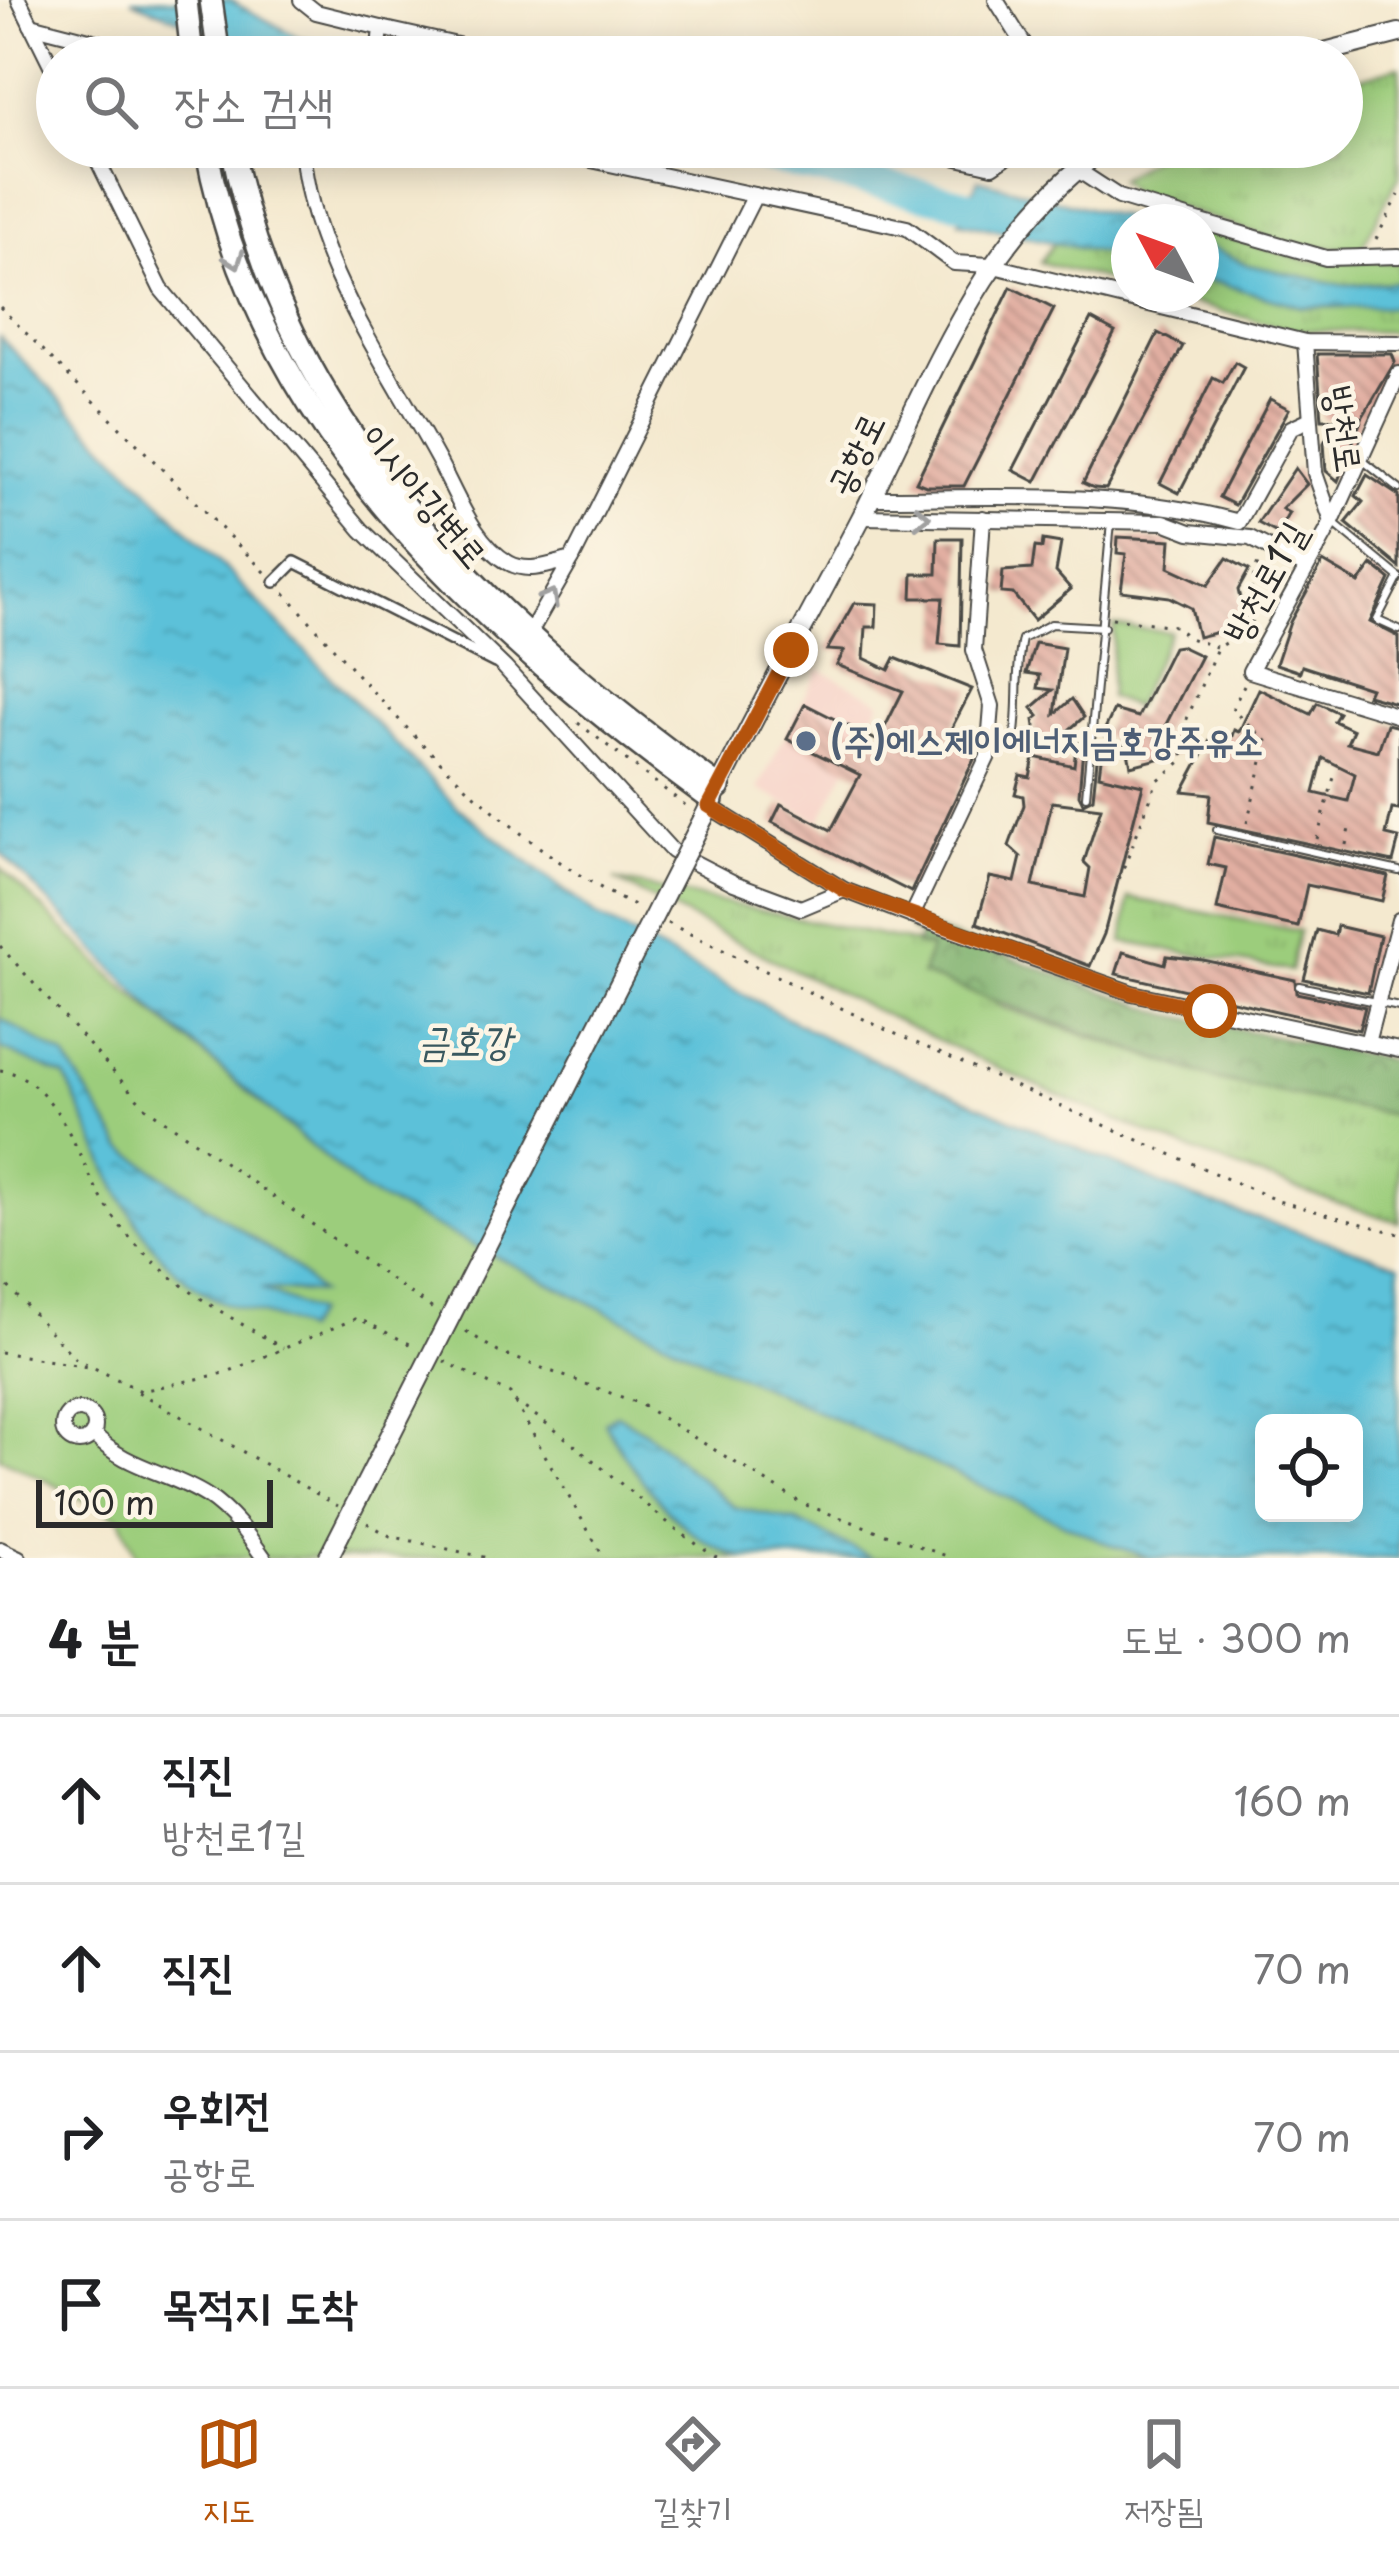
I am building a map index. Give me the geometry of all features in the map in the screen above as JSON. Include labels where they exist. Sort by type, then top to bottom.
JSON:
[{"type":"highway","points":[[186,0],[190,36]]},
{"type":"highway","points":[[211,0],[216,36]]},
{"type":"highway","name":"이시아강변로","points":[[210,168],[217,209],[252,306],[365,487],[493,623],[592,712],[711,803]]},
{"type":"highway","name":"이시아강변로","points":[[236,168],[242,202],[273,295],[339,419],[450,555],[711,803]]},
{"type":"main road","points":[[1363,42],[1399,33]]},
{"type":"main road","name":"공항로","points":[[328,1558],[711,803],[862,517],[962,309],[990,265],[1076,169]]},
{"type":"street","points":[[19,0],[37,36]]},
{"type":"street","points":[[301,0],[316,12],[417,36]]},
{"type":"street","points":[[996,0],[1019,36]]},
{"type":"street","points":[[32,25],[74,36]]},
{"type":"street","points":[[380,36],[381,28]]},
{"type":"street","points":[[101,168],[161,289],[362,530],[505,668],[672,851],[734,883],[801,908],[844,890]]},
{"type":"street","points":[[303,168],[354,316],[476,531],[509,563],[533,569],[572,559]]},
{"type":"street","name":"방천로","points":[[629,168],[907,228],[954,263],[990,265],[1305,342],[1399,343]]},
{"type":"street","points":[[1076,169],[1119,197],[1142,204]]},
{"type":"street","points":[[529,634],[572,559],[754,195]]},
{"type":"street","points":[[1219,228],[1293,252],[1399,256]]},
{"type":"street","name":"방천로","points":[[1305,342],[1315,473],[1332,522]]},
{"type":"street","name":"방천로1길","points":[[1250,671],[1395,400],[1399,374]]},
{"type":"street","points":[[871,498],[1118,502],[1190,508],[1239,522],[1291,428],[1308,420]]},
{"type":"street","points":[[862,517],[1164,523],[1190,532],[1250,538],[1304,566]]},
{"type":"street","points":[[912,916],[988,756],[992,706],[974,650],[983,518]]},
{"type":"street","points":[[274,582],[295,562],[505,668]]},
{"type":"street","points":[[1250,671],[1399,716]]},
{"type":"street","points":[[711,803],[844,890],[912,916],[1132,993],[1399,1050]]},
{"type":"street","points":[[1367,1043],[1394,964],[1399,920]]},
{"type":"street","points":[[93,1434],[107,1449],[206,1495],[243,1527],[264,1558]]},
{"type":"street","points":[[0,1549],[19,1558]]},
{"type":"lane","points":[[1362,460],[1399,489]]},
{"type":"lane","points":[[1085,796],[1111,522]]},
{"type":"lane","name":"방천로1길","points":[[1332,522],[1399,577]]},
{"type":"lane","points":[[1399,577],[1377,620],[1399,630]]},
{"type":"lane","points":[[1015,733],[1020,690],[1015,669],[1022,639],[1051,624],[1104,628]]},
{"type":"lane","points":[[1216,830],[1399,871]]},
{"type":"lane","points":[[1299,986],[1399,1007]]},
{"type":"path","points":[[1367,257],[1399,195]]},
{"type":"path","points":[[0,307],[274,582],[442,770],[583,880],[643,910]]},
{"type":"path","points":[[1115,891],[1157,782],[1183,760],[1184,726],[1217,647],[1247,629],[1258,611],[1251,588],[1267,547]]},
{"type":"path","points":[[1105,616],[1174,626],[1189,638],[1217,647]]},
{"type":"path","points":[[1244,836],[1267,741],[1232,710],[1250,671]]},
{"type":"path","points":[[577,723],[711,803]]},
{"type":"path","points":[[1015,733],[1058,755],[1093,727]]},
{"type":"path","points":[[1314,852],[1336,770]]},
{"type":"path","points":[[1343,858],[1349,828]]},
{"type":"path","points":[[663,920],[882,1028],[1278,1201],[1399,1234]]},
{"type":"path","points":[[0,1070],[10,1072],[59,1110],[105,1205],[177,1287],[284,1348]]},
{"type":"path","points":[[0,1278],[76,1359],[141,1391],[226,1373],[357,1318],[414,1346]]},
{"type":"path","points":[[0,1352],[92,1367],[390,1536],[488,1558]]},
{"type":"path","points":[[434,1356],[510,1394],[604,1558]]},
{"type":"path","points":[[514,1402],[573,1438],[668,1527],[717,1558]]},
{"type":"shaded area","points":[[819,669],[881,701],[820,821],[758,789]]},
{"type":"green space","points":[[1399,66],[1399,176],[1361,250],[1293,245],[1219,221],[1219,204],[1167,204],[1133,193],[1118,180],[1136,168],[1363,168],[1363,77]]},
{"type":"green space","points":[[1219,235],[1307,260],[1399,262],[1399,282],[1342,285],[1249,265],[1219,251]]},
{"type":"green space","points":[[1054,243],[1111,255],[1111,281],[1040,262]]},
{"type":"green space","points":[[1219,283],[1302,307],[1399,307],[1399,332],[1291,330],[1219,310]]},
{"type":"green space","points":[[1114,625],[1170,632],[1134,707],[1109,697]]},
{"type":"green space","points":[[0,867],[117,981],[365,1192],[1172,1558],[137,1558],[120,1518],[0,1457]]},
{"type":"green space","points":[[614,880],[931,946],[1001,1007],[1218,1080],[1399,1116],[1399,1222],[1297,1189],[1097,1112],[902,1023]]},
{"type":"green space","points":[[1129,898],[1299,931],[1291,971],[1123,942]]},
{"type":"green space","points":[[914,923],[1167,1014],[1399,1062],[1399,1116],[1218,1080],[922,975],[930,947],[917,945],[920,936],[910,930]]},
{"type":"water","points":[[131,0],[229,0],[296,36],[219,36]]},
{"type":"water","points":[[978,179],[1111,214],[1111,255],[959,222]]},
{"type":"water","points":[[1219,251],[1249,265],[1342,285],[1399,282],[1399,307],[1302,307],[1219,283]]},
{"type":"water","name":"금호강","points":[[0,337],[457,807],[598,917],[831,1041],[1196,1199],[1399,1264],[1399,1558],[1152,1558],[1113,1546],[714,1364],[365,1192],[161,1017],[0,852]]},
{"type":"water","points":[[0,1018],[65,1057],[123,1148],[290,1264],[319,1293],[261,1289],[315,1313],[303,1331],[215,1299],[162,1257],[124,1201],[65,1077],[0,1048]]},
{"type":"water","points":[[617,1414],[645,1431],[734,1507],[796,1521],[873,1558],[741,1557],[718,1548],[678,1521],[644,1483],[604,1422]]},
{"type":"building","points":[[1011,287],[1054,309],[964,486],[916,482]]},
{"type":"building","points":[[1091,319],[1115,332],[1036,482],[1013,470]]},
{"type":"building","points":[[1158,333],[1183,346],[1106,489],[1083,483]]},
{"type":"building","points":[[1317,354],[1392,354],[1395,362],[1362,418],[1338,481],[1326,471],[1324,443],[1335,419],[1322,419]]},
{"type":"building","points":[[1235,362],[1244,367],[1179,493],[1160,483],[1213,378],[1223,383]]},
{"type":"building","points":[[1270,399],[1289,409],[1235,505],[1219,497]]},
{"type":"building","points":[[1295,468],[1307,484],[1282,509],[1289,513],[1277,533],[1258,523]]},
{"type":"building","points":[[1367,475],[1399,496],[1399,567],[1346,523],[1363,502],[1356,496]]},
{"type":"building","points":[[1118,537],[1171,540],[1169,567],[1208,585],[1227,558],[1249,570],[1238,590],[1246,625],[1198,637],[1191,608],[1169,597],[1121,591],[1126,554],[1117,553]]},
{"type":"building","points":[[938,538],[962,538],[960,646],[939,644],[943,598],[912,598],[913,574],[937,574]]},
{"type":"building","points":[[1043,540],[1061,543],[1056,572],[1071,589],[1034,620],[1013,594],[1001,593],[1003,571],[1032,569],[1035,547],[1042,548]]},
{"type":"building","points":[[1323,562],[1359,583],[1372,565],[1390,579],[1370,622],[1399,637],[1399,704],[1367,695],[1370,688],[1302,666],[1300,672],[1276,664],[1290,622]]},
{"type":"building","points":[[854,603],[877,604],[876,627],[866,627],[864,658],[889,670],[895,658],[972,689],[948,735],[977,753],[911,892],[772,822],[781,804],[831,830],[860,775],[787,739],[805,704],[878,741],[903,691],[837,665],[844,651],[827,650]]},
{"type":"building","points":[[1035,643],[1064,648],[1055,714],[1072,699],[1084,717],[1048,748],[1036,733],[1034,720],[1039,716],[1032,708],[1053,690],[1038,688],[1040,675],[1026,673]]},
{"type":"building","points":[[1173,647],[1201,656],[1159,738],[1175,734],[1178,754],[1131,766],[1127,747],[1102,735],[1114,710],[1138,717]]},
{"type":"building","points":[[1259,689],[1311,714],[1317,703],[1339,713],[1334,721],[1353,730],[1347,743],[1378,751],[1387,724],[1399,727],[1399,810],[1392,809],[1386,835],[1399,838],[1393,862],[1208,822],[1211,794],[1183,791],[1216,729],[1232,736],[1234,730],[1239,732]],"holes":[[[1323,758],[1355,774],[1348,801],[1314,793]]]},
{"type":"building","points":[[1076,747],[1083,748],[1079,795],[1083,803],[1093,798],[1098,750],[1102,751],[1099,775],[1143,785],[1104,934],[1090,966],[977,923],[990,877],[1015,882],[1021,857],[1009,846],[1024,805],[1023,796],[1015,794],[1020,775],[1030,777],[1034,757],[1074,766]],"holes":[[[1052,802],[1101,808],[1084,862],[1090,868],[1085,897],[1033,886]]]},
{"type":"building","points":[[1214,837],[1388,876],[1382,901],[1307,885],[1298,927],[1217,909],[1226,868],[1208,864]]},
{"type":"building","points":[[1337,926],[1380,936],[1368,993],[1304,979],[1317,930],[1335,935]]},
{"type":"building","points":[[1123,952],[1165,964],[1167,956],[1203,960],[1295,980],[1296,993],[1365,1007],[1359,1030],[1116,974]]},
{"type":"waterway","points":[[809,168],[1008,214]]},
{"type":"place","name":"(주)에스제이에너지금호강주유소","points":[[806,741]]},
{"type":"route","points":[[791,650],[709,806],[844,890],[1132,993],[1210,1011]]}]
